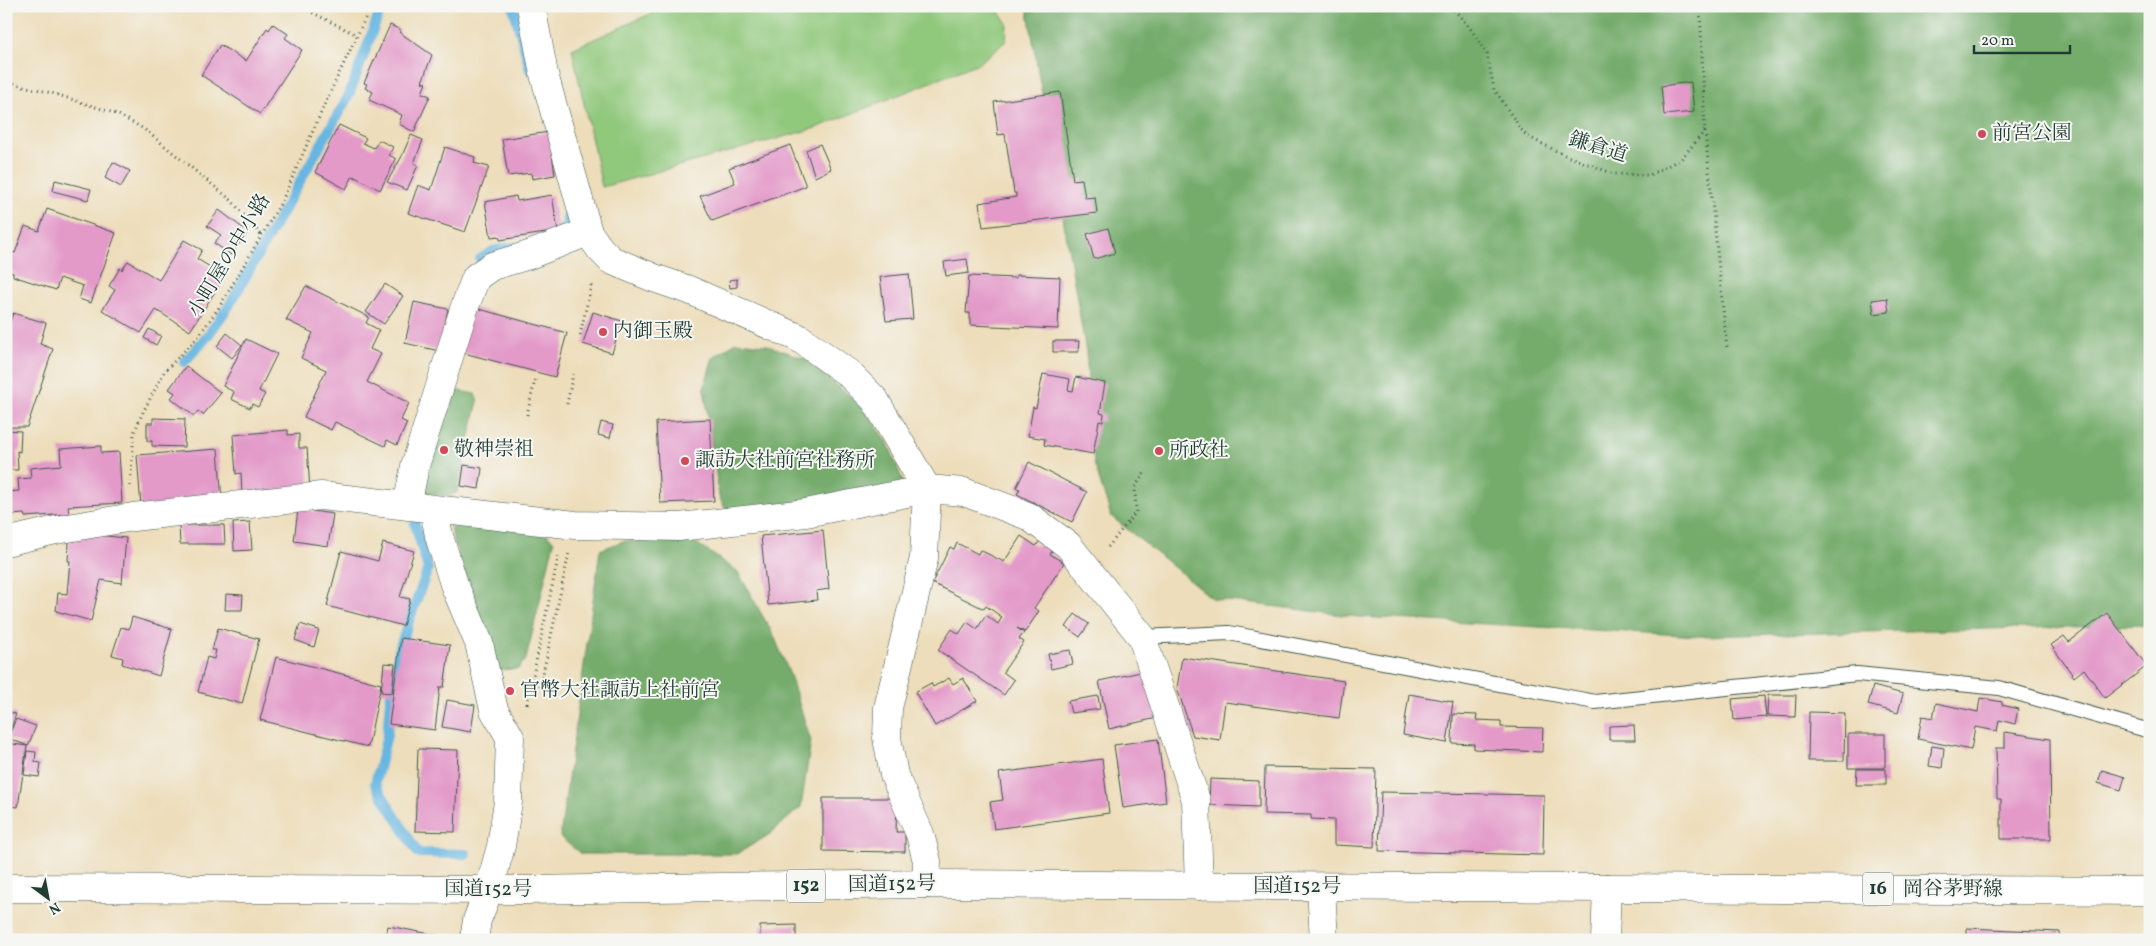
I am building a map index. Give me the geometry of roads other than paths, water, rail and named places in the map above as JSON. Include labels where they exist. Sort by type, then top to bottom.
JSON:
[{"type":"main road","points":[[531,6],[544,74],[594,240],[611,260],[689,290],[799,338],[848,373],[875,400],[927,489],[924,558],[888,708],[887,738],[894,775],[920,834],[927,860],[926,884]]},
{"type":"main road","points":[[407,506],[418,457],[476,277],[492,266],[529,255],[594,240]]},
{"type":"main road","points":[[6,542],[56,530],[133,517],[321,496],[570,524],[679,527],[806,513],[927,489],[964,492],[1028,516],[1068,545],[1142,637],[1196,800],[1200,886]]},
{"type":"main road","points":[[434,509],[439,536],[454,584],[479,643],[494,710],[510,737],[508,802],[500,846],[489,890],[477,920],[474,940]]},
{"type":"main road","name":"国道152号","points":[[6,888],[489,890],[926,884],[1322,888],[1607,888]]},
{"type":"main road","points":[[1322,888],[1324,940]]},
{"type":"main road","points":[[1604,940],[1607,888]]},
{"type":"main road","name":"岡谷茅野線","points":[[1607,888],[2150,891]]},
{"type":"lane","points":[[1142,637],[1229,633],[1596,702],[1857,674],[1999,688],[2150,731]]},
{"type":"waterway","points":[[184,362],[206,338],[229,306],[349,95],[382,6]]},
{"type":"waterway","points":[[513,6],[530,70]]},
{"type":"waterway","points":[[556,234],[566,226],[568,199]]},
{"type":"waterway","points":[[480,259],[493,251],[513,247]]},
{"type":"waterway","points":[[415,524],[428,569],[400,646],[390,700],[387,735],[375,784],[418,853],[466,854]]},
{"type":"place","name":"前宮公園","points":[[1982,134]]},
{"type":"place","name":"内御玉殿","points":[[603,332]]},
{"type":"place","name":"敬神崇祖","points":[[444,450]]},
{"type":"place","name":"所政社","points":[[1159,451]]},
{"type":"place","name":"諏訪大社前宮社務所","points":[[685,461]]},
{"type":"place","name":"官幣大社諏訪上社前宮","points":[[510,691]]}]
